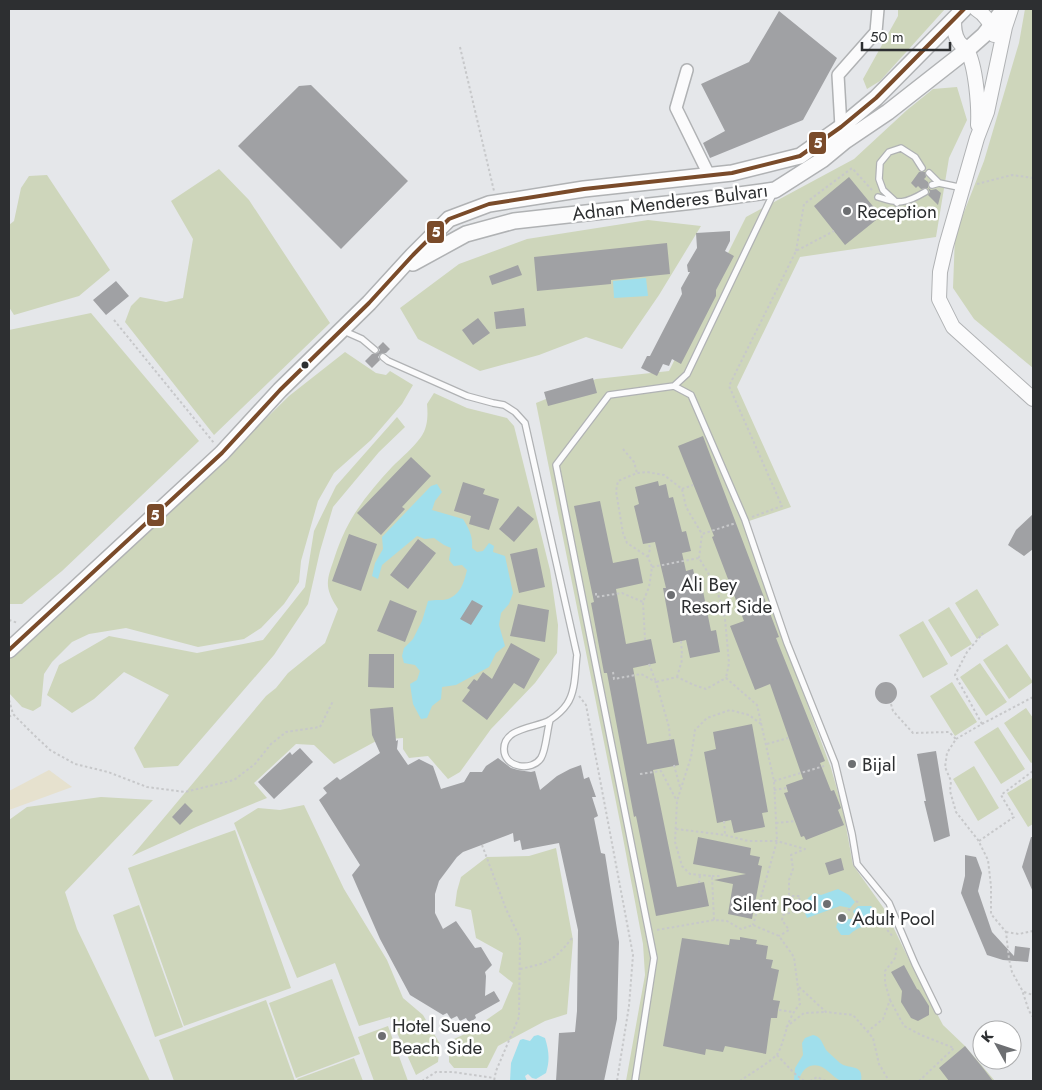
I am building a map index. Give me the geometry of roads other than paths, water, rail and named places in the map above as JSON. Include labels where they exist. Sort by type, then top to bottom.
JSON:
[{"type":"main road","name":"Adnan Menderes Bulvarı","points":[[402,268],[466,234],[514,221],[775,190],[888,112],[967,50],[1004,9]]},
{"type":"main road","name":"Adnan Menderes Bulvarı","points":[[9,650],[222,453],[280,390],[342,330],[449,219],[489,204],[584,189],[732,172],[800,156],[841,127],[876,98],[959,14]]},
{"type":"street","points":[[841,127],[838,74],[876,32],[878,9]]},
{"type":"street","points":[[976,9],[983,13],[991,25],[996,39],[998,60]]},
{"type":"street","points":[[1011,9],[1005,27],[987,112],[977,138],[946,246],[940,272],[939,299],[953,328],[1033,399]]},
{"type":"street","points":[[959,14],[954,32],[959,42],[967,50],[977,89],[979,110],[977,138]]},
{"type":"street","points":[[687,70],[676,108],[709,175]]},
{"type":"lane","points":[[897,203],[883,190],[879,179],[880,163],[889,152],[901,148],[915,156],[922,168]]},
{"type":"lane","points":[[929,173],[939,183]]},
{"type":"lane","points":[[932,185],[939,183],[963,188]]},
{"type":"lane","points":[[635,1081],[654,958],[556,465],[609,395],[674,386],[687,374],[775,190]]},
{"type":"lane","points":[[878,196],[897,203],[912,200],[925,192]]},
{"type":"lane","points":[[342,330],[362,339],[375,350]]},
{"type":"lane","points":[[383,357],[388,362],[467,396],[493,404],[504,405],[515,412],[525,423],[577,655],[574,688],[568,703],[550,720],[515,732],[509,737],[504,745],[504,752],[511,763],[517,766],[538,763],[543,756],[550,720]]},
{"type":"lane","points":[[674,386],[691,395],[745,520],[787,643],[835,763],[857,864],[889,903],[915,964],[938,1011]]},
{"type":"water","points":[[646,278],[648,296],[614,298],[613,281]]},
{"type":"water","points":[[437,484],[442,492],[435,501],[432,510],[463,519],[470,533],[472,548],[477,552],[483,551],[489,543],[494,546],[493,552],[505,556],[513,593],[509,604],[501,613],[499,625],[505,646],[496,653],[489,667],[456,685],[442,687],[441,699],[432,706],[427,718],[421,719],[413,704],[410,684],[417,680],[420,671],[415,665],[404,663],[402,656],[404,648],[413,639],[422,621],[428,601],[446,600],[456,594],[463,583],[467,570],[462,565],[454,566],[449,560],[451,548],[434,538],[425,539],[417,536],[382,565],[378,579],[372,576],[375,563],[383,549],[382,537],[431,486]]},
{"type":"water","name":"Silent Pool","points":[[838,889],[849,895],[855,902],[850,908],[840,906],[807,918],[801,903],[807,901],[814,893],[821,895]]},
{"type":"water","name":"Silent Pool","points":[[858,906],[871,906],[878,916],[875,924],[858,928],[849,935],[841,935],[836,927],[839,919],[852,919],[855,917],[853,911]]},
{"type":"water","points":[[538,1035],[545,1038],[547,1047],[546,1073],[536,1079],[528,1074],[525,1076],[527,1081],[510,1081],[511,1063],[520,1040],[530,1041],[534,1036]]},
{"type":"water","points":[[813,1035],[821,1040],[826,1050],[840,1063],[858,1069],[861,1081],[841,1081],[823,1068],[815,1065],[804,1070],[799,1081],[794,1081],[795,1068],[803,1055],[802,1043],[805,1038]]},
{"type":"place","name":"Reception","points":[[847,211]]},
{"type":"place","name":"Ali Bey Resort Side","points":[[671,595]]},
{"type":"place","name":"Bijal","points":[[852,764]]},
{"type":"place","name":"Silent Pool","points":[[827,904]]},
{"type":"place","name":"Adult Pool","points":[[842,918]]},
{"type":"place","name":"Hotel Sueno Beach Side","points":[[382,1036]]}]
